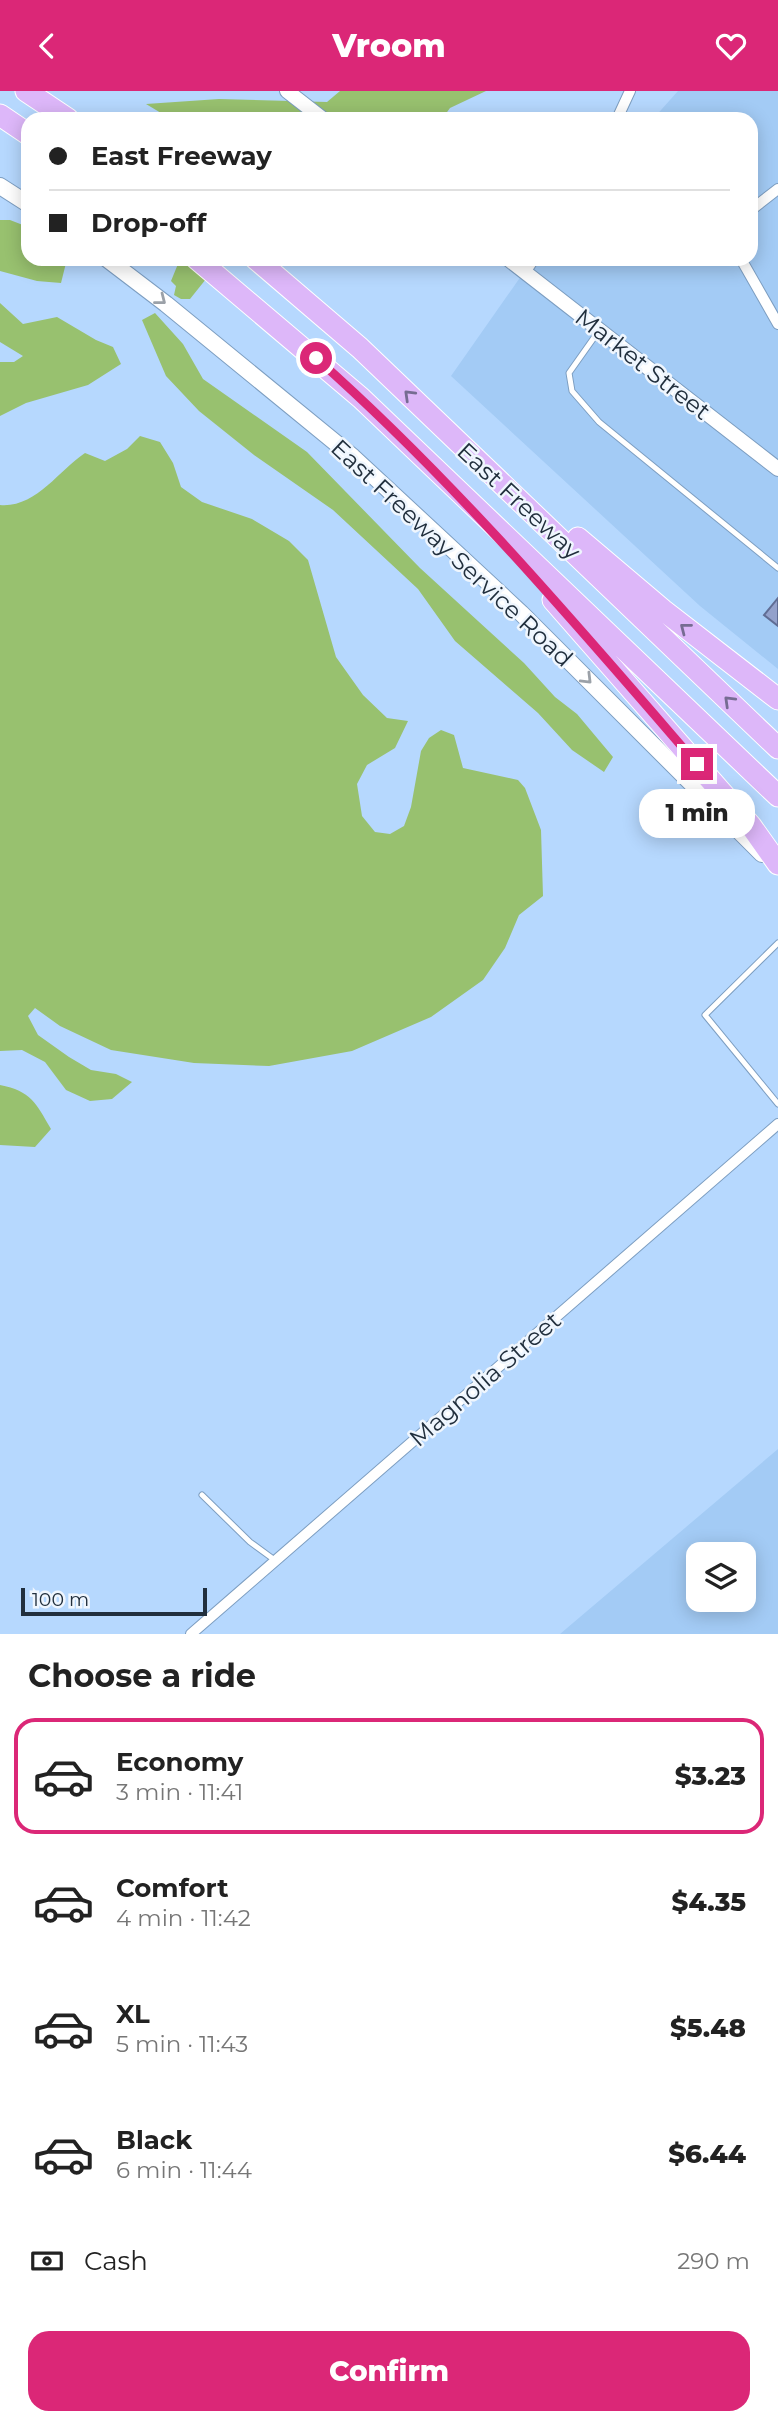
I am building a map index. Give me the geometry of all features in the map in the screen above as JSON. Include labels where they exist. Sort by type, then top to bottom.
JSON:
[{"type":"highway","points":[[26,91],[59,112]]},
{"type":"highway","points":[[41,91],[63,112]]},
{"type":"highway","points":[[0,115],[21,129]]},
{"type":"highway","points":[[0,127],[21,138]]},
{"type":"highway","name":"East Freeway","points":[[206,266],[361,398],[778,796]]},
{"type":"highway","name":"East Freeway","points":[[264,266],[360,348],[778,748]]},
{"type":"highway","points":[[458,443],[555,518],[663,610],[778,699]]},
{"type":"highway","points":[[444,479],[751,826],[778,867]]},
{"type":"main road","points":[[0,185],[21,199]]},
{"type":"main road","name":"East Freeway Service Road","points":[[116,266],[353,457],[521,613],[778,867]]},
{"type":"street","points":[[620,112],[630,91]]},
{"type":"street","points":[[293,95],[314,112]]},
{"type":"street","points":[[758,204],[778,188]]},
{"type":"street","name":"Market Street","points":[[531,266],[600,330],[778,470]]},
{"type":"street","points":[[745,266],[778,324]]},
{"type":"street","name":"Magnolia Street","points":[[191,1634],[778,1124]]},
{"type":"lane","points":[[600,330],[569,373],[572,391],[598,422],[778,568]]},
{"type":"lane","points":[[778,943],[705,1015],[778,1104]]},
{"type":"lane","points":[[202,1495],[250,1542],[276,1561]]},
{"type":"shaded area","points":[[340,91],[486,91],[450,108],[447,112],[159,112],[146,104],[219,99],[327,102]]},
{"type":"shaded area","points":[[678,91],[778,91],[778,669],[700,606],[451,376],[528,266],[758,266],[758,112],[659,112]]},
{"type":"shaded area","points":[[0,220],[21,224],[21,266],[65,266],[61,283],[37,281],[0,271]]},
{"type":"shaded area","points":[[177,266],[216,266],[190,299],[181,299],[174,295],[176,286],[171,281]]},
{"type":"shaded area","points":[[0,303],[23,324],[57,317],[113,347],[121,364],[88,385],[26,403],[0,416],[0,362],[14,362],[23,356],[0,342]]},
{"type":"shaded area","points":[[155,313],[183,344],[203,379],[307,452],[420,568],[524,663],[555,697],[577,714],[613,757],[604,772],[572,750],[538,713],[455,641],[418,589],[333,510],[254,455],[199,411],[166,376],[142,320]]},
{"type":"shaded area","points":[[140,436],[160,442],[173,463],[181,487],[202,502],[252,519],[289,541],[308,560],[336,657],[363,695],[387,718],[408,721],[395,748],[367,765],[357,784],[362,816],[375,832],[390,834],[404,826],[411,807],[421,751],[429,738],[441,730],[454,735],[463,768],[518,780],[525,788],[541,830],[543,896],[519,915],[505,948],[483,980],[431,1017],[352,1051],[269,1066],[194,1063],[111,1050],[60,1026],[35,1008],[28,1016],[38,1035],[91,1070],[116,1074],[132,1082],[112,1099],[90,1101],[66,1090],[45,1062],[22,1050],[0,1051],[0,505],[25,501],[36,495],[85,453],[105,461],[127,449]]},
{"type":"shaded area","points":[[0,1085],[19,1091],[32,1100],[51,1129],[35,1147],[0,1145]]},
{"type":"shaded area","points":[[778,1449],[778,1634],[560,1634]]},
{"type":"building","points":[[778,598],[778,626],[764,615]]},
{"type":"route","points":[[316,358],[444,479],[697,764]]}]
